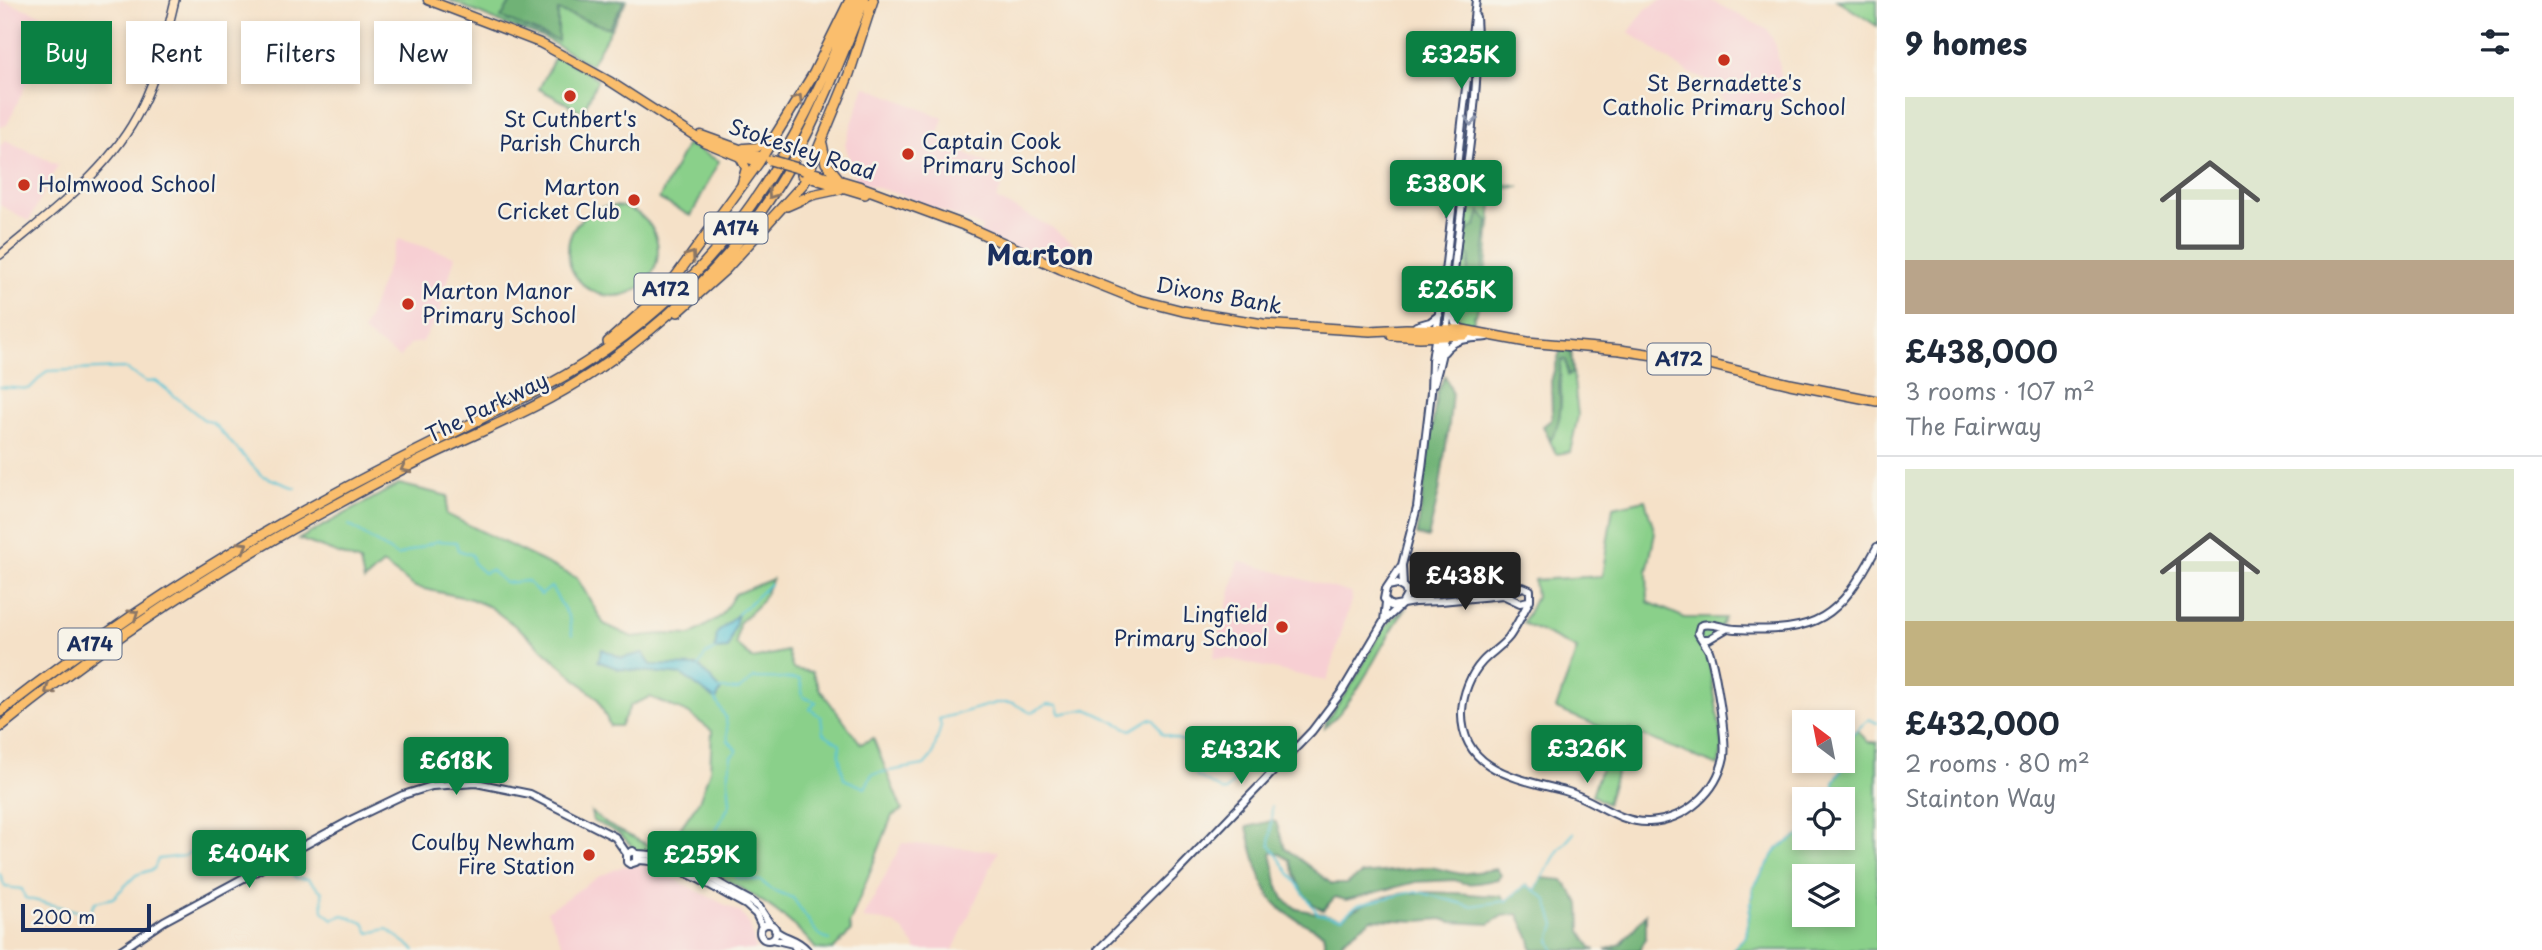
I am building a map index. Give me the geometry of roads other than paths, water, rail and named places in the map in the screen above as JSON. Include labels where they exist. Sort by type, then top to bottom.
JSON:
[{"type":"highway","points":[[765,161],[774,137],[814,72],[850,0]]},
{"type":"highway","name":"The Parkway","points":[[0,712],[135,613],[219,560],[365,477],[581,366],[625,335],[680,289],[718,249],[751,207],[794,140],[821,86],[856,0]]},
{"type":"highway","name":"The Parkway","points":[[0,727],[137,627],[276,537],[416,462],[539,404],[596,370],[679,304],[719,263],[752,223],[795,158],[815,120],[864,0]]},
{"type":"highway","points":[[805,173],[822,143],[849,74],[873,0]]},
{"type":"highway","points":[[822,143],[826,163],[843,184]]},
{"type":"highway","name":"A172","points":[[537,390],[593,353],[649,306],[681,270],[741,186],[765,161]]},
{"type":"highway","name":"Stokesley Road","points":[[765,161],[805,173]]},
{"type":"highway","name":"A172","points":[[805,173],[843,184]]},
{"type":"highway","name":"A174","points":[[596,370],[622,356],[695,298],[725,270],[783,207],[805,173]]},
{"type":"highway","name":"A174","points":[[783,207],[843,184]]},
{"type":"highway","name":"Dixons Bank","points":[[843,184],[961,224],[1136,299],[1183,311],[1240,321],[1420,337],[1463,330],[1491,337]]},
{"type":"highway","name":"Dixons Bank","points":[[1378,332],[1406,329],[1620,350],[1701,362],[1790,384],[1877,401]]},
{"type":"main road","points":[[0,255],[87,181],[122,141],[143,105],[158,68],[175,0]]},
{"type":"main road","name":"Stokesley Road","points":[[428,0],[556,51],[611,82],[704,142],[740,157],[765,161]]},
{"type":"main road","name":"Stokesley Road","points":[[688,131],[765,161]]},
{"type":"main road","points":[[734,148],[758,147],[774,137]]},
{"type":"main road","points":[[740,157],[746,168],[741,186]]},
{"type":"street","points":[[1463,330],[1455,323],[1450,304],[1475,85],[1478,46],[1476,2]]},
{"type":"street","points":[[1432,392],[1442,354],[1438,315],[1476,2]]},
{"type":"street","points":[[1432,363],[1436,358],[1446,306],[1450,304]]},
{"type":"street","name":"A172","points":[[1406,329],[1430,322],[1438,315]]},
{"type":"street","points":[[1384,621],[1384,592],[1402,565],[1417,508],[1432,392],[1432,363],[1427,343],[1420,337]]},
{"type":"street","points":[[1442,354],[1452,343],[1459,340],[1491,337]]},
{"type":"street","points":[[1386,602],[1394,607],[1503,594],[1521,587],[1528,588],[1530,600],[1508,637],[1481,662],[1469,682],[1462,711],[1464,727],[1472,748],[1483,761],[1503,774],[1569,792],[1618,816],[1635,821],[1662,820],[1685,812],[1703,797],[1718,775],[1726,742],[1709,653],[1698,628],[1705,623],[1726,629],[1767,631],[1803,626],[1834,609],[1858,582],[1877,547]]},
{"type":"street","points":[[1098,950],[1312,731],[1343,690],[1384,621],[1407,596],[1402,565]]},
{"type":"street","points":[[1388,586],[1397,584],[1428,601]]},
{"type":"street","points":[[1516,590],[1520,614]]},
{"type":"street","points":[[1503,594],[1525,603],[1530,600]]},
{"type":"street","points":[[1709,653],[1714,629],[1711,625]]},
{"type":"street","points":[[1702,639],[1726,629]]},
{"type":"street","points":[[121,950],[164,921],[404,794],[432,786],[476,783],[530,794],[615,837],[627,854],[628,863],[633,864],[637,857],[650,853],[671,859],[751,901],[759,907],[772,939]]},
{"type":"street","points":[[627,854],[630,851],[637,857]]},
{"type":"street","points":[[769,927],[760,933],[762,938],[793,944],[797,950]]},
{"type":"street","points":[[769,927],[796,939],[807,950]]},
{"type":"water","points":[[738,614],[728,649],[715,650],[717,633]]},
{"type":"water","points":[[602,649],[622,658],[643,653],[651,665],[699,666],[721,690],[716,700],[682,675],[619,669],[598,661]]},
{"type":"waterway","points":[[0,387],[29,389],[47,371],[124,368],[147,382],[156,381],[203,419],[213,423],[261,475],[295,488]]},
{"type":"waterway","points":[[349,525],[397,556],[437,541],[456,542],[458,550],[472,555],[474,564],[484,573],[491,570],[505,583],[527,581],[541,595],[551,587],[569,617],[572,635]]},
{"type":"waterway","points":[[738,614],[770,584]]},
{"type":"waterway","points":[[699,666],[705,655],[715,650]]},
{"type":"waterway","points":[[720,689],[739,690],[754,678],[800,679],[803,697],[816,702],[810,709],[821,717],[823,733],[840,744],[839,755],[844,779],[865,788],[872,774],[924,765],[932,756],[941,726],[939,719],[996,703],[1013,703],[1031,713],[1047,704],[1058,705],[1060,714],[1087,709],[1131,730],[1149,719],[1154,720],[1162,734],[1186,742],[1187,753],[1194,758],[1192,764],[1197,776],[1225,792],[1241,774]]},
{"type":"waterway","points":[[715,699],[726,718],[728,740],[737,751],[731,756],[728,778],[730,804],[713,836],[712,854],[730,865],[737,878],[761,881],[772,890],[793,898],[817,933],[829,940]]},
{"type":"waterway","points":[[1834,787],[1834,782],[1849,758],[1844,741],[1869,719],[1877,723]]},
{"type":"waterway","points":[[1272,806],[1270,845],[1318,914],[1342,918],[1357,905],[1416,891],[1470,906],[1506,901],[1526,885],[1546,898],[1555,925],[1550,940],[1554,950]]},
{"type":"waterway","points":[[1535,890],[1558,851],[1574,833]]},
{"type":"waterway","points":[[0,874],[5,887],[22,889],[25,898],[89,914],[95,902],[113,898],[136,875],[154,869],[158,859],[185,856],[191,851],[201,856],[248,838],[254,843],[261,839],[276,842],[282,855]]},
{"type":"waterway","points":[[1732,950],[1746,936],[1753,888],[1778,848],[1792,840]]},
{"type":"waterway","points":[[285,860],[296,878],[308,879],[322,892],[323,911],[333,919],[343,915],[364,923],[369,933],[387,929],[415,950]]},
{"type":"place","name":"St Bernadette's Catholic Primary School","points":[[1724,60]]},
{"type":"place","name":"St Cuthbert's Parish Church","points":[[570,96]]},
{"type":"place","name":"Captain Cook Primary School","points":[[908,154]]},
{"type":"place","name":"Holmwood School","points":[[24,185]]},
{"type":"place","name":"Marton Cricket Club","points":[[634,200]]},
{"type":"place","name":"Marton Manor Primary School","points":[[408,304]]},
{"type":"place","name":"Lingfield Primary School","points":[[1282,627]]},
{"type":"place","name":"Coulby Newham Fire Station","points":[[589,855]]},
{"type":"district","name":"Marton","points":[[1040,255]]}]
